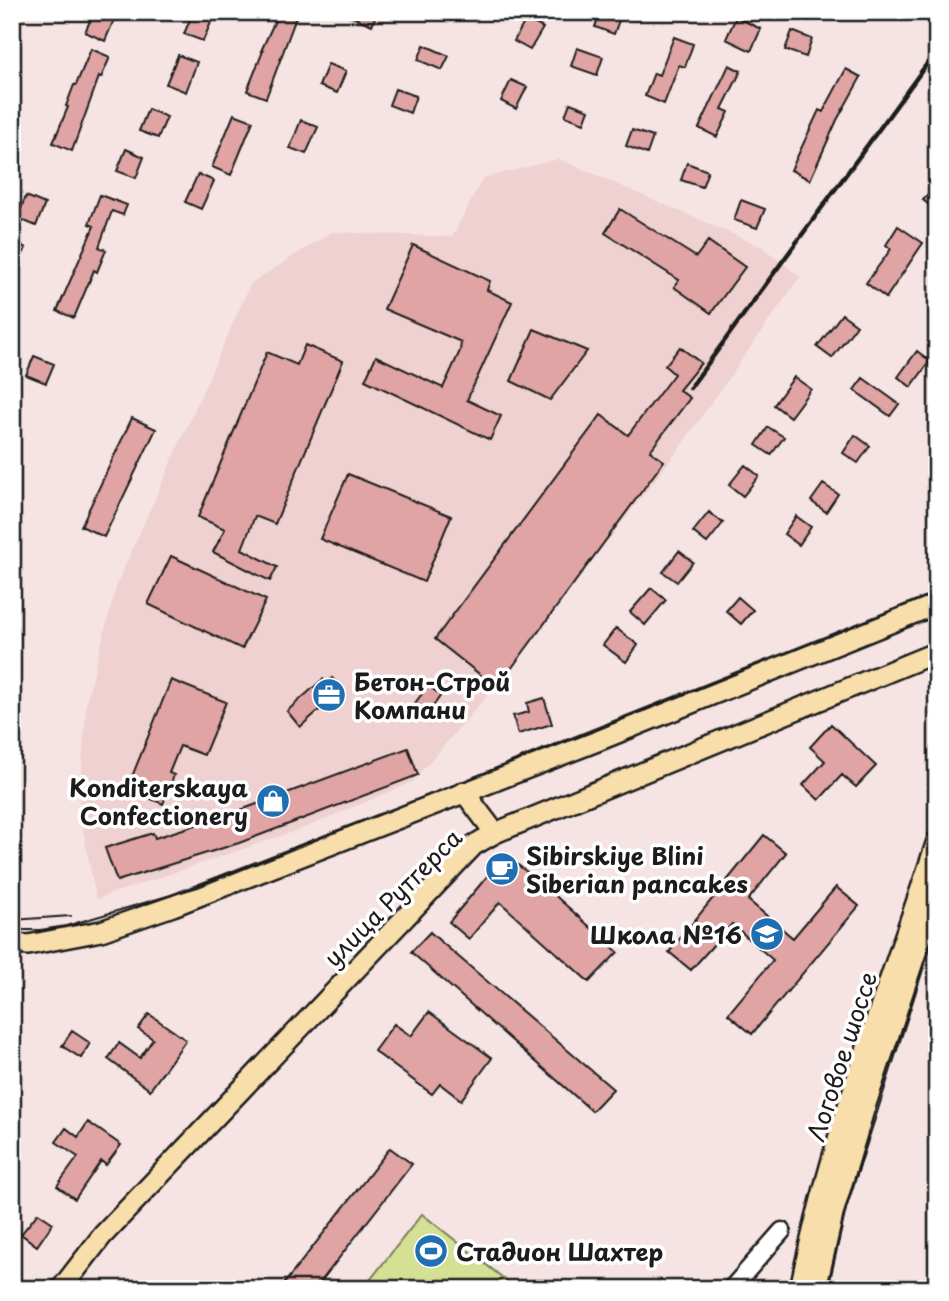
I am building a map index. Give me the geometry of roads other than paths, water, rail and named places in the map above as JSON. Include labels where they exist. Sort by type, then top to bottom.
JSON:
[{"type":"main road","name":"улица Рутгерса","points":[[20,944],[101,931],[173,906],[937,604]]},
{"type":"main road","name":"улица Рутгерса","points":[[61,1289],[102,1236],[474,845],[495,833],[937,652]]},
{"type":"main road","points":[[464,792],[495,833]]},
{"type":"main road","name":"Логовое шоссе","points":[[800,1289],[847,1111],[937,841]]},
{"type":"main road","name":"Логовое шоссе","points":[[816,1289],[834,1210],[937,889]]},
{"type":"street","points":[[732,1289],[782,1231]]},
{"type":"tram line","points":[[12,930],[66,926],[198,887],[937,592]]},
{"type":"tram line","points":[[12,920],[71,916]]},
{"type":"tram line","points":[[828,1289],[846,1209],[937,926]]},
{"type":"railway","points":[[690,388],[937,50]]},
{"type":"place","name":"Бетон-Строй Компани","points":[[329,695]]},
{"type":"place","name":"Konditerskaya Confectionery","points":[[273,801]]},
{"type":"place","name":"Sibirskiye Blini Siberian pancakes","points":[[502,869]]},
{"type":"place","name":"Школа №16","points":[[767,934]]},
{"type":"place","name":"Стадион Шахтер","points":[[431,1251]]}]
